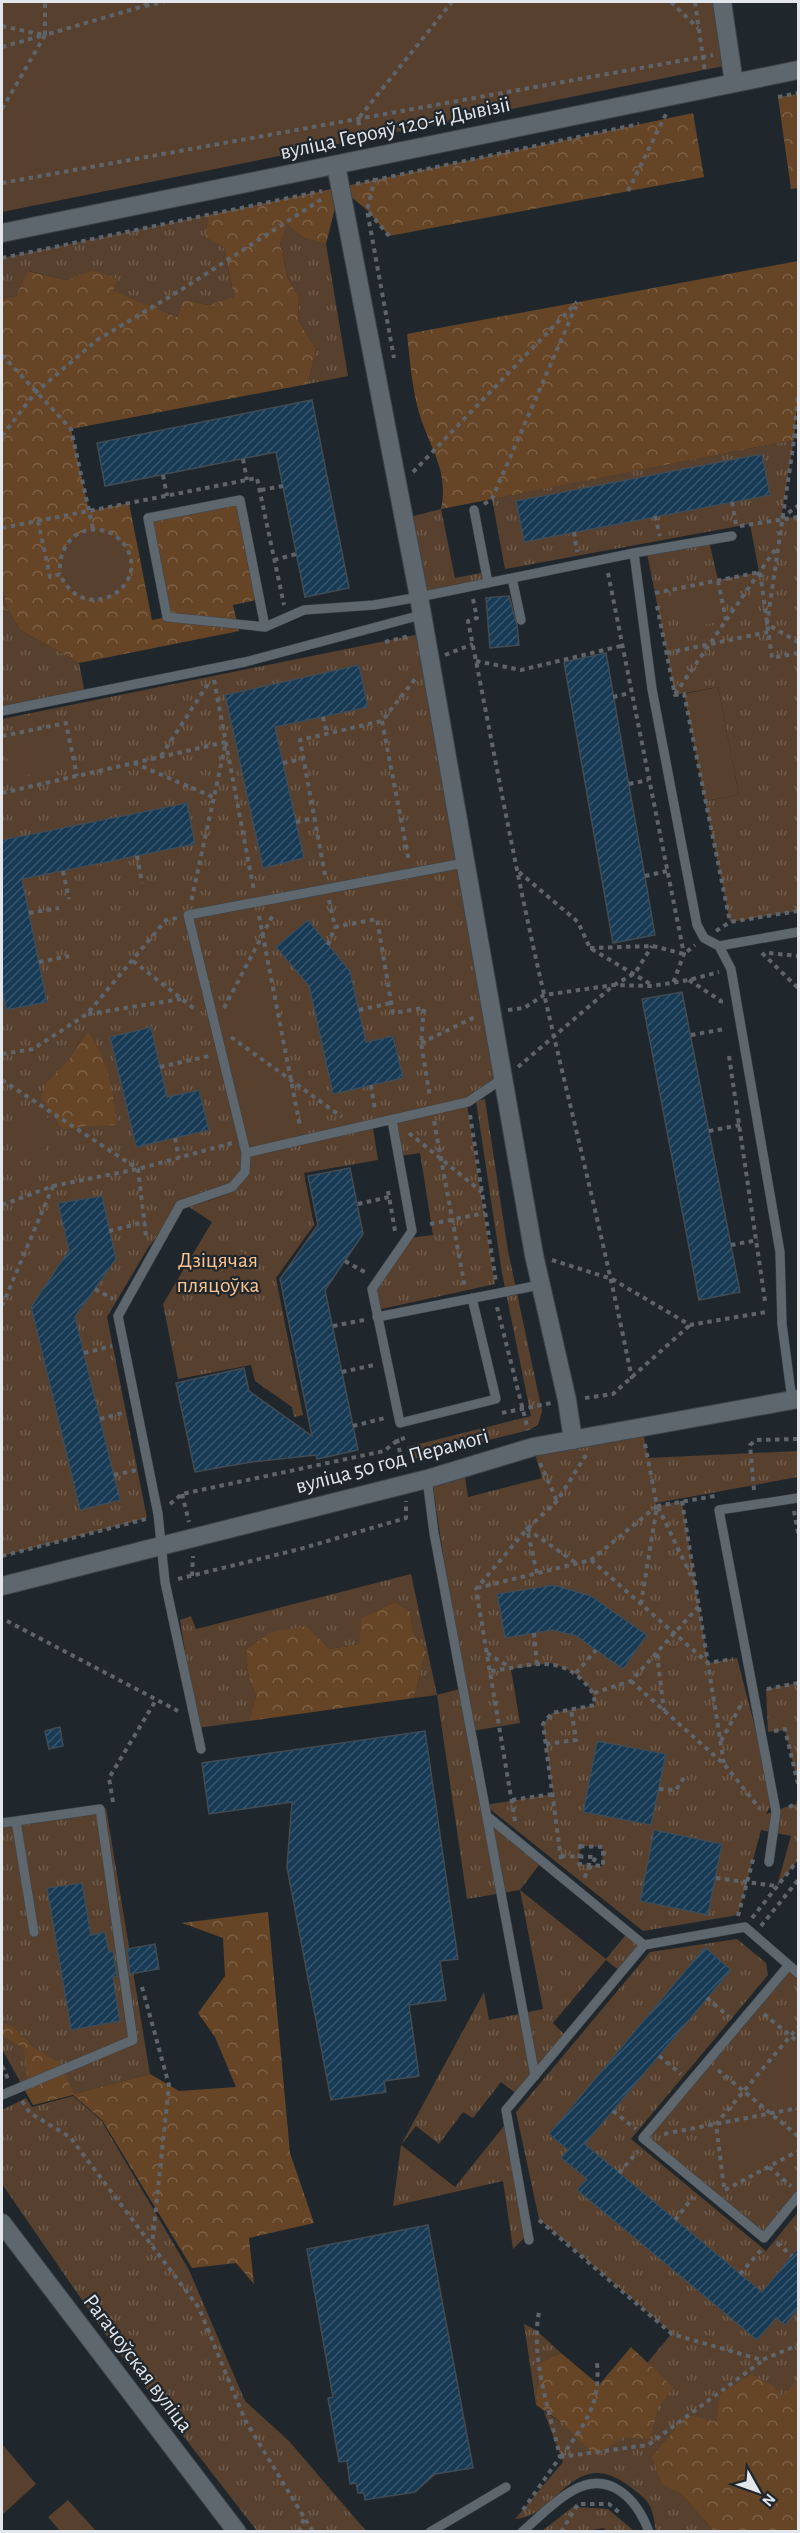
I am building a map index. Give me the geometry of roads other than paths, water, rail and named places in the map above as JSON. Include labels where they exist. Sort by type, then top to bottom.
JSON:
[{"type":"street","points":[[722,2],[734,84]]},
{"type":"street","name":"вуліца Герояў 120-й Дывізіі","points":[[2,233],[798,70]]},
{"type":"street","points":[[336,165],[430,661],[534,1255],[567,1400],[573,1440]]},
{"type":"street","name":"вуліца 50 год Перамогі","points":[[2,1587],[163,1548],[427,1479],[533,1447],[795,1400]]},
{"type":"street","name":"Рагачоўская вуліца","points":[[2,2223],[237,2532]]},
{"type":"lane","points":[[265,627],[240,500],[148,518],[167,617],[265,627],[304,610],[374,605],[420,606]]},
{"type":"lane","points":[[474,510],[488,583]]},
{"type":"lane","points":[[2,711],[245,662],[488,583],[634,553],[732,536]]},
{"type":"lane","points":[[634,553],[652,689],[697,924],[704,938],[719,946],[731,969],[780,1252],[782,1324],[795,1400]]},
{"type":"lane","points":[[512,578],[521,620]]},
{"type":"lane","points":[[201,1749],[165,1582],[158,1514],[118,1316],[180,1206],[232,1187],[245,1172],[246,1153],[188,915],[464,862]]},
{"type":"lane","points":[[719,946],[798,932]]},
{"type":"lane","points":[[246,1153],[468,1102],[502,1079]]},
{"type":"lane","points":[[392,1120],[412,1231],[372,1289],[373,1318],[400,1423],[496,1399],[469,1295]]},
{"type":"lane","points":[[373,1318],[469,1295],[494,1294],[540,1285]]},
{"type":"lane","points":[[427,1479],[436,1545],[535,2076]]},
{"type":"lane","points":[[769,1862],[776,1812],[719,1510],[798,1498]]},
{"type":"lane","points":[[2,1823],[100,1809],[133,2040],[2,2095]]},
{"type":"lane","points":[[487,1816],[644,1945]]},
{"type":"lane","points":[[16,1821],[34,1932]]},
{"type":"lane","points":[[529,2240],[506,2110],[644,1945],[745,1927],[798,1973]]},
{"type":"lane","points":[[789,1965],[641,2138],[764,2238],[798,2194]]},
{"type":"lane","points":[[522,2532],[572,2491],[588,2484],[596,2484],[620,2490],[634,2500],[649,2532]]},
{"type":"lane","points":[[430,2532],[506,2487]]},
{"type":"park label","name":"Дзіцячая пляцоўка","points":[[218,1272]]}]
